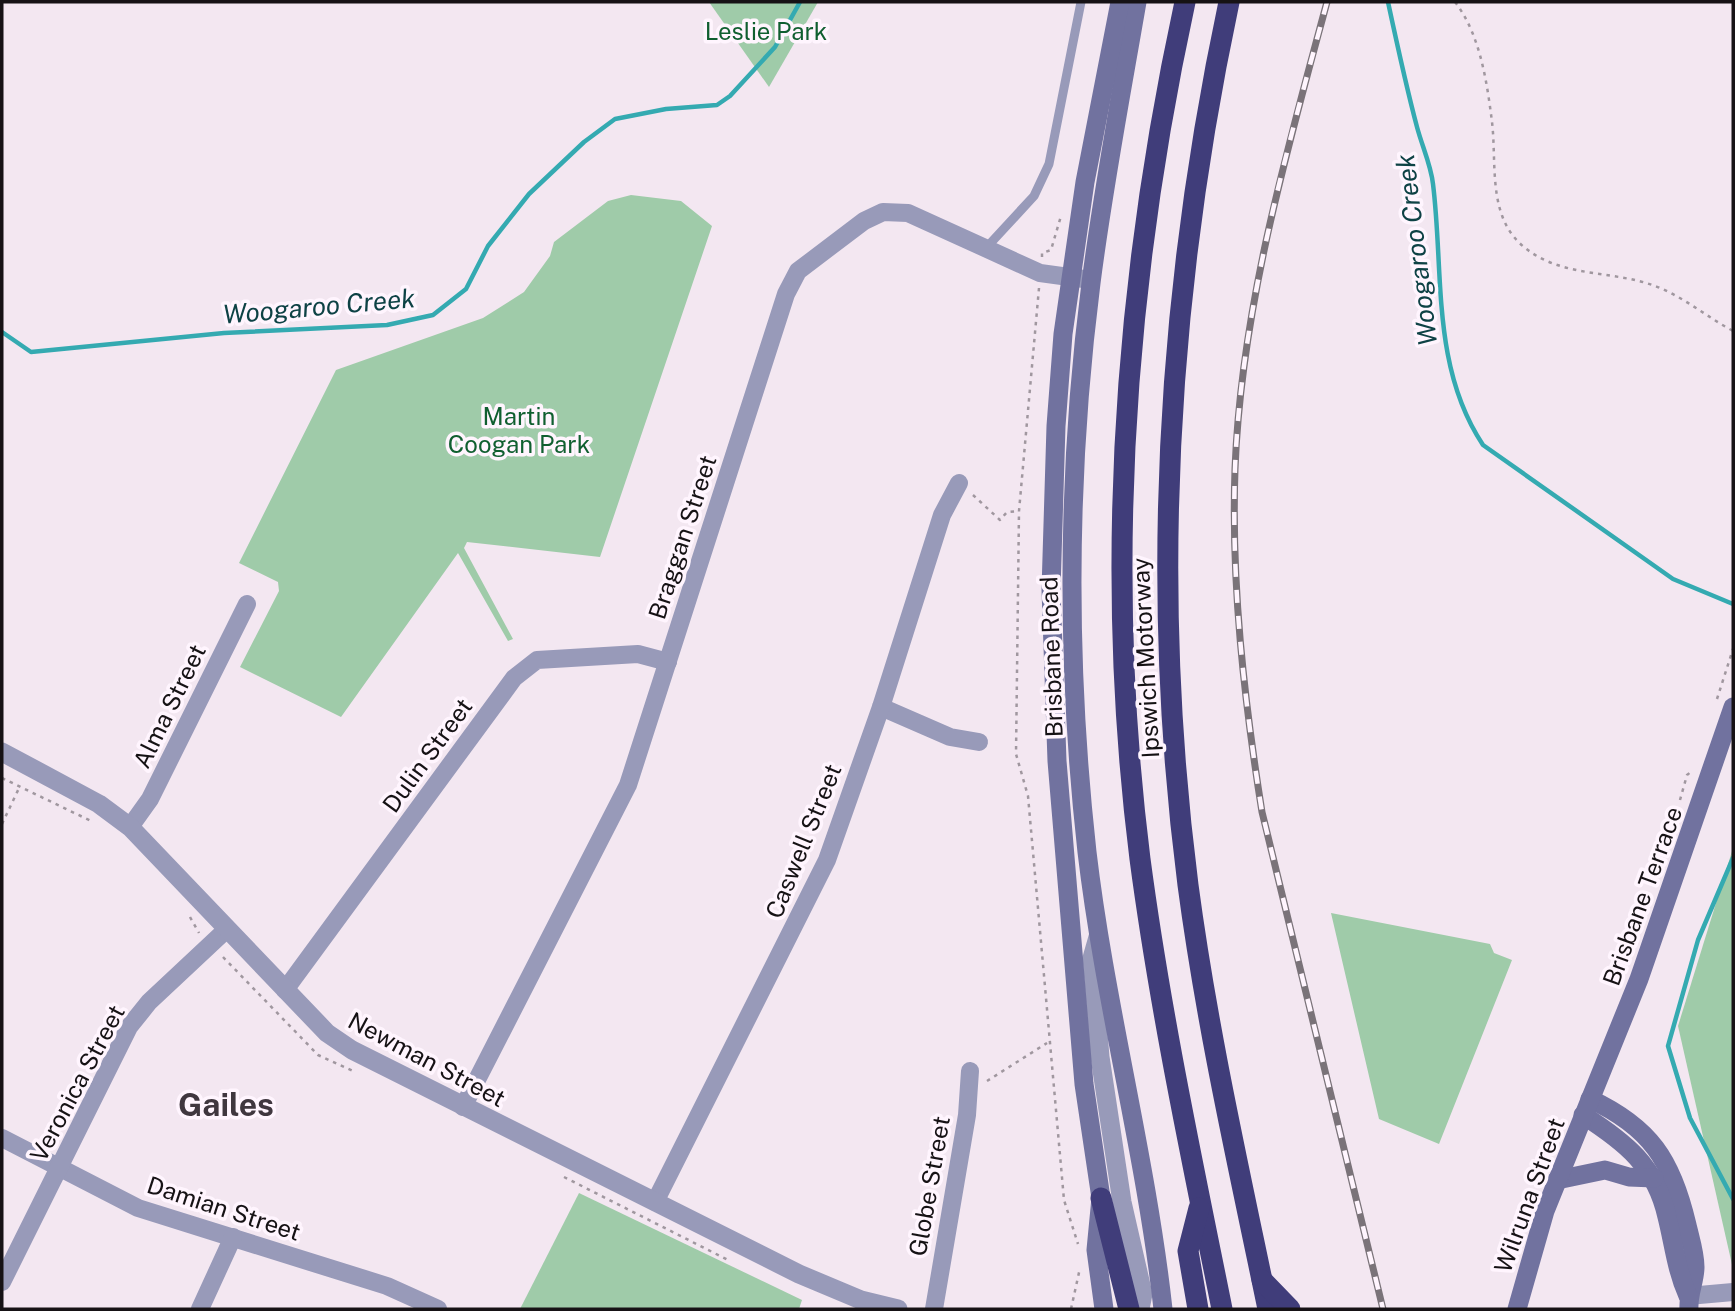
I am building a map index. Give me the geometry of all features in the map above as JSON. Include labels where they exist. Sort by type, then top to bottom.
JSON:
[{"type":"highway","name":"Ipswich Motorway","points":[[1185,2],[1153,170],[1134,315],[1124,472],[1123,565],[1128,720],[1140,856],[1159,983],[1222,1309]]},
{"type":"highway","name":"Ipswich Motorway","points":[[1229,2],[1199,158],[1179,314],[1168,462],[1168,639],[1180,811],[1200,964],[1268,1309]]},
{"type":"highway","points":[[1101,1198],[1129,1309]]},
{"type":"highway","points":[[1198,1309],[1188,1251],[1200,1202]]},
{"type":"highway","points":[[1262,1280],[1290,1309]]},
{"type":"main road","name":"Brisbane Road","points":[[1104,1309],[1096,1250],[1101,1198],[1083,1071],[1053,678],[1052,504],[1060,373],[1070,278],[1119,2]]},
{"type":"main road","name":"Brisbane Road","points":[[1137,2],[1091,280],[1075,461],[1072,598],[1080,782],[1098,937],[1135,1133],[1163,1309]]},
{"type":"main road","name":"Brisbane Terrace","points":[[1587,1107],[1653,941],[1733,707]]},
{"type":"main road","points":[[1587,1107],[1645,1162],[1654,1178],[1667,1215],[1677,1270],[1689,1302]]},
{"type":"main road","points":[[1587,1107],[1636,1124],[1652,1141],[1667,1165],[1684,1210],[1692,1248],[1695,1267],[1689,1302]]},
{"type":"main road","name":"Wilruna Street","points":[[1517,1309],[1531,1253],[1587,1107]]},
{"type":"main road","points":[[1557,1180],[1605,1170],[1629,1177],[1654,1178]]},
{"type":"street","name":"Braggan Street","points":[[463,1107],[628,785],[786,294],[798,271],[864,221],[883,212],[908,213],[1040,273],[1091,280]]},
{"type":"street","name":"Caswell Street","points":[[655,1202],[822,871],[881,707],[942,515],[959,483]]},
{"type":"street","name":"Alma Street","points":[[130,827],[150,799],[247,604]]},
{"type":"street","name":"Dulin Street","points":[[285,990],[514,678],[537,660],[638,654],[668,662]]},
{"type":"street","points":[[881,707],[950,737],[979,742]]},
{"type":"street","name":"Newman Street","points":[[2,752],[99,804],[130,827],[327,1033],[352,1050],[799,1274],[861,1300],[898,1309]]},
{"type":"street","name":"Veronica Street","points":[[2,1282],[129,1027],[149,1002],[227,929]]},
{"type":"street","points":[[1098,937],[1092,958],[1100,1057],[1117,1178],[1143,1294],[1140,1309]]},
{"type":"street","name":"Globe Street","points":[[934,1309],[970,1071]]},
{"type":"street","name":"Damian Street","points":[[2,1138],[138,1208],[387,1286],[413,1304],[438,1309]]},
{"type":"street","points":[[200,1309],[233,1237]]},
{"type":"street","points":[[1689,1302],[1733,1292]]},
{"type":"lane","points":[[986,248],[1034,196],[1049,164],[1081,2]]},
{"type":"path","points":[[1455,2],[1468,21],[1476,43],[1492,122],[1497,194],[1514,237],[1524,248],[1558,264],[1654,285],[1733,331]]},
{"type":"path","points":[[959,483],[1000,520],[1007,512],[1019,511]]},
{"type":"path","points":[[1731,657],[1733,649]]},
{"type":"path","points":[[2,824],[30,766]]},
{"type":"path","points":[[2,778],[96,824]]},
{"type":"path","points":[[182,907],[201,935]]},
{"type":"path","points":[[969,1091],[1048,1042]]},
{"type":"green space","name":"Leslie Park","points":[[709,2],[818,2],[769,87]]},
{"type":"green space","name":"Martin Coogan Park","points":[[631,195],[681,201],[712,226],[600,557],[467,542],[464,548],[513,639],[508,641],[458,553],[341,717],[240,667],[279,591],[278,582],[239,563],[336,370],[483,318],[524,292],[550,256],[554,242],[608,201]]},
{"type":"green space","points":[[1733,848],[1733,1269],[1678,1026]]},
{"type":"green space","points":[[1331,913],[1490,944],[1494,953],[1512,960],[1439,1144],[1379,1119]]},
{"type":"green space","points":[[579,1193],[802,1300],[799,1309],[520,1309]]},
{"type":"waterway","name":"Woogaroo Creek","points":[[2,332],[31,352],[224,333],[387,325],[433,315],[466,289],[488,246],[529,194],[584,142],[615,119],[666,109],[717,105],[730,96],[775,47],[800,2]]},
{"type":"waterway","name":"Woogaroo Creek","points":[[1388,2],[1413,112],[1432,177],[1447,351],[1466,415],[1483,445],[1673,579],[1733,604]]},
{"type":"waterway","points":[[1733,858],[1698,940],[1668,1046],[1690,1118],[1733,1199]]},
{"type":"railway","points":[[1327,2],[1281,175],[1246,350],[1235,469],[1235,555],[1244,684],[1262,812],[1383,1309]]},
{"type":"district","name":"Gailes","points":[[226,1104]]}]
